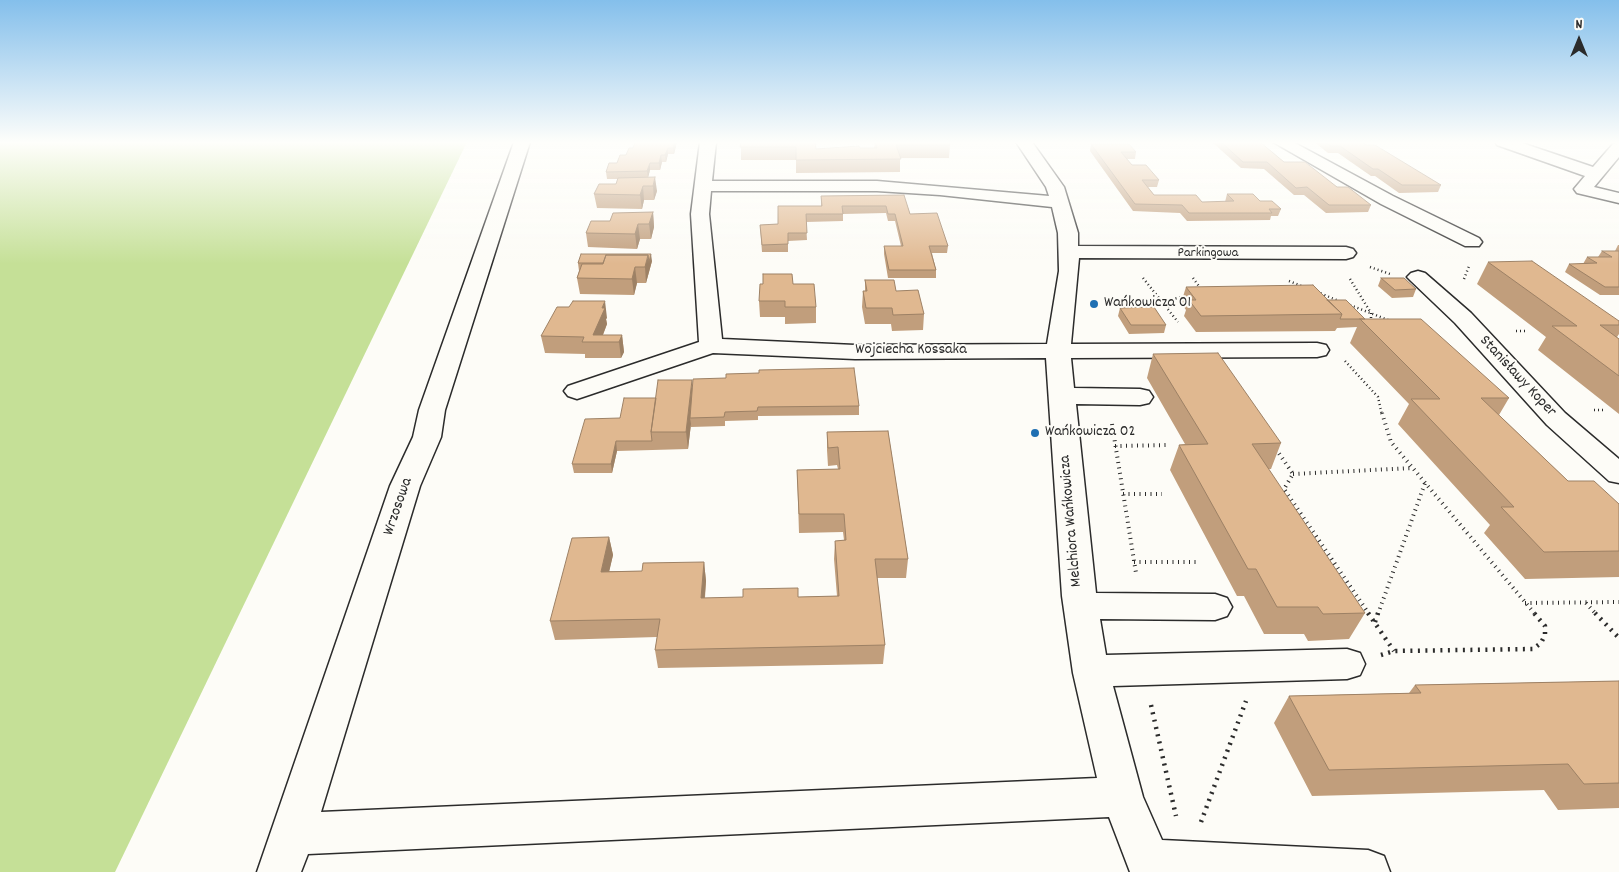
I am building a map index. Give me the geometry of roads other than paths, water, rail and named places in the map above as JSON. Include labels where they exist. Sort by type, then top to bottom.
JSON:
[{"type":"street","name":"Wrzosowa","points":[[286,853],[405,486],[427,437],[432,410],[508,183]]},
{"type":"street","points":[[577,391],[711,346],[700,214],[704,183]]},
{"type":"street","name":"Melchiora Wańkowicza","points":[[1052,183],[1083,252],[1058,351],[1081,606],[1091,671],[1122,797],[1162,865]]},
{"type":"street","points":[[1355,183],[1472,242]]},
{"type":"street","points":[[1588,183],[1583,189],[1619,198]]},
{"type":"street","points":[[704,186],[876,186],[940,190],[1061,203]]},
{"type":"street","name":"Parkingowa","points":[[1083,252],[1346,253]]},
{"type":"street","name":"Stanisławy Koper","points":[[1418,277],[1463,318],[1556,419],[1619,474]]},
{"type":"street","name":"Wojciecha Kossaka","points":[[711,346],[855,352],[1207,350],[1328,352]]},
{"type":"street","points":[[1062,396],[1140,397]]},
{"type":"street","points":[[1081,606],[1215,607]]},
{"type":"street","points":[[1091,671],[1347,664]]},
{"type":"street","points":[[286,853],[1122,797]]},
{"type":"street","points":[[1162,865],[1368,872]]},
{"type":"place","name":"Wańkowicza 01","points":[[1094,304]]},
{"type":"place","name":"Wańkowicza 02","points":[[1035,433]]}]
